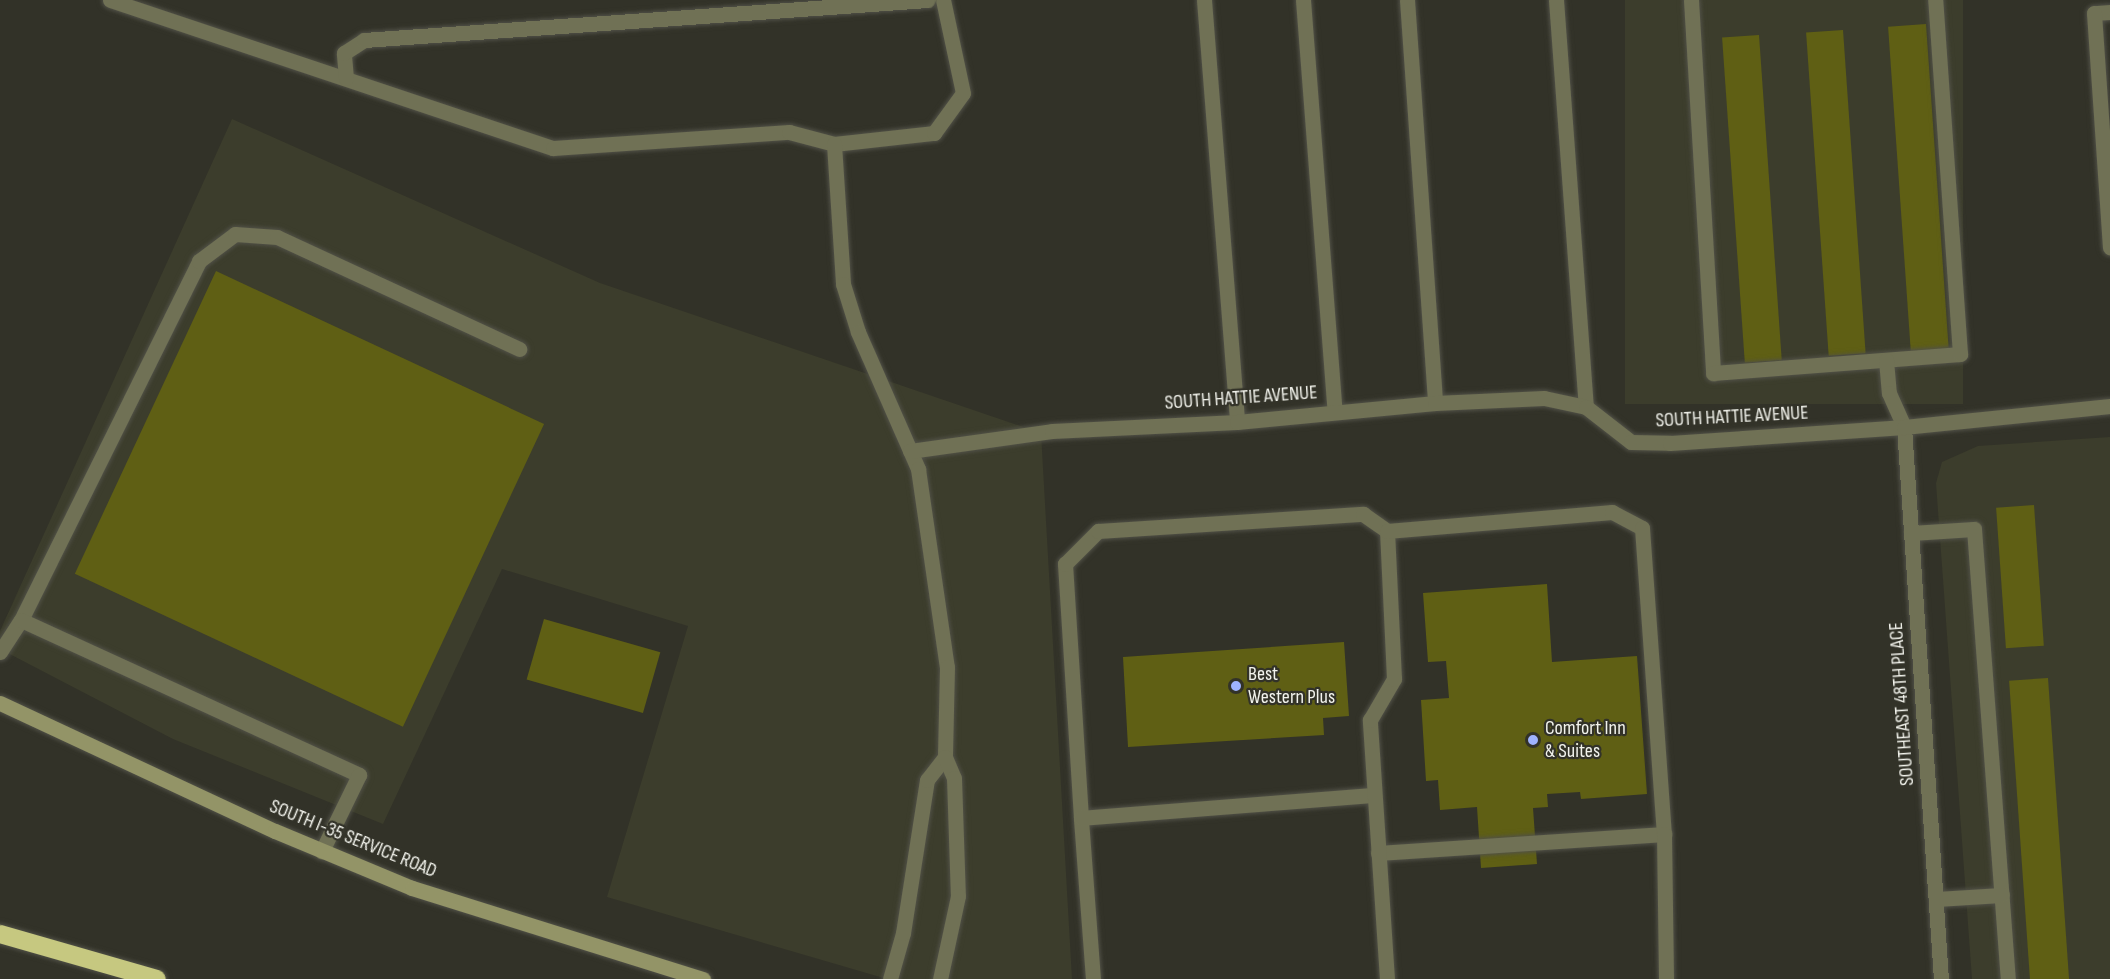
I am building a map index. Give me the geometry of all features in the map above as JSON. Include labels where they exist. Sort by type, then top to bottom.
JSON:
[{"type":"highway","points":[[0,934],[157,979]]},
{"type":"main road","name":"SOUTH I-35 SERVICE ROAD","points":[[0,703],[322,851],[412,888],[703,979]]},
{"type":"street","points":[[110,0],[553,148],[789,132],[834,144],[934,133],[963,93],[943,0]]},
{"type":"street","points":[[346,78],[344,53],[364,40],[928,0]]},
{"type":"street","points":[[1204,0],[1237,422]]},
{"type":"street","points":[[1303,0],[1335,411]]},
{"type":"street","points":[[1407,0],[1435,403]]},
{"type":"street","points":[[1556,0],[1586,407]]},
{"type":"street","points":[[1691,0],[1713,373],[1960,354],[1935,0]]},
{"type":"street","points":[[2110,12],[2094,13],[2110,247]]},
{"type":"street","points":[[834,144],[843,284],[858,332],[918,469],[947,667],[945,757],[954,778],[958,885],[940,979]]},
{"type":"street","points":[[0,652],[21,620],[199,261],[235,234],[277,237],[519,349]]},
{"type":"street","points":[[1886,360],[1889,393],[1904,427]]},
{"type":"street","name":"SOUTH HATTIE AVENUE","points":[[910,451],[1052,431],[1237,422],[1435,403],[1544,398],[1586,407],[1631,442],[1670,443],[1904,427],[2110,406]]},
{"type":"street","name":"SOUTHEAST 48TH PLACE","points":[[1904,427],[1941,979]]},
{"type":"street","points":[[1093,979],[1065,564],[1098,531],[1364,514],[1387,531],[1612,512],[1642,528],[1664,834],[1666,979]]},
{"type":"street","points":[[1911,533],[1974,529],[2008,979]]},
{"type":"street","points":[[1387,531],[1394,679],[1370,720],[1387,979]]},
{"type":"street","points":[[21,620],[358,775],[322,851]]},
{"type":"street","points":[[890,979],[903,933],[927,780],[945,757]]},
{"type":"street","points":[[1081,818],[1374,795]]},
{"type":"street","points":[[1378,853],[1664,834]]},
{"type":"street","points":[[1936,899],[2002,895]]},
{"type":"shaded area","points":[[1625,0],[1963,0],[1963,404],[1625,404]]},
{"type":"shaded area","points":[[232,119],[600,283],[1041,433],[1072,979],[887,979],[607,897],[688,626],[502,569],[383,824],[173,739],[0,649],[0,631]]},
{"type":"shaded area","points":[[2110,437],[2110,979],[1972,979],[1936,483],[1942,462],[1978,446]]},
{"type":"building","points":[[1926,24],[1949,348],[1911,351],[1888,27]]},
{"type":"building","points":[[1843,30],[1866,353],[1829,356],[1806,33]]},
{"type":"building","points":[[1759,35],[1782,360],[1745,363],[1722,38]]},
{"type":"building","points":[[216,271],[544,424],[403,727],[75,574]]},
{"type":"building","points":[[2034,505],[2044,646],[2006,648],[1996,508]]},
{"type":"building","name":"Comfort Inn & Suites","points":[[1547,584],[1552,662],[1637,656],[1647,794],[1581,799],[1580,792],[1547,794],[1548,807],[1533,808],[1537,864],[1481,868],[1477,807],[1440,810],[1438,780],[1426,781],[1421,700],[1449,698],[1446,661],[1428,662],[1423,593]]},
{"type":"building","points":[[544,619],[660,652],[643,713],[527,680]]},
{"type":"building","name":"Best Western Plus","points":[[1344,642],[1349,716],[1323,718],[1324,735],[1128,747],[1123,657]]},
{"type":"building","points":[[2048,678],[2069,979],[2030,979],[2009,681]]},
{"type":"place","name":"Best Western Plus","points":[[1236,686]]},
{"type":"place","name":"Comfort Inn & Suites","points":[[1533,740]]}]
